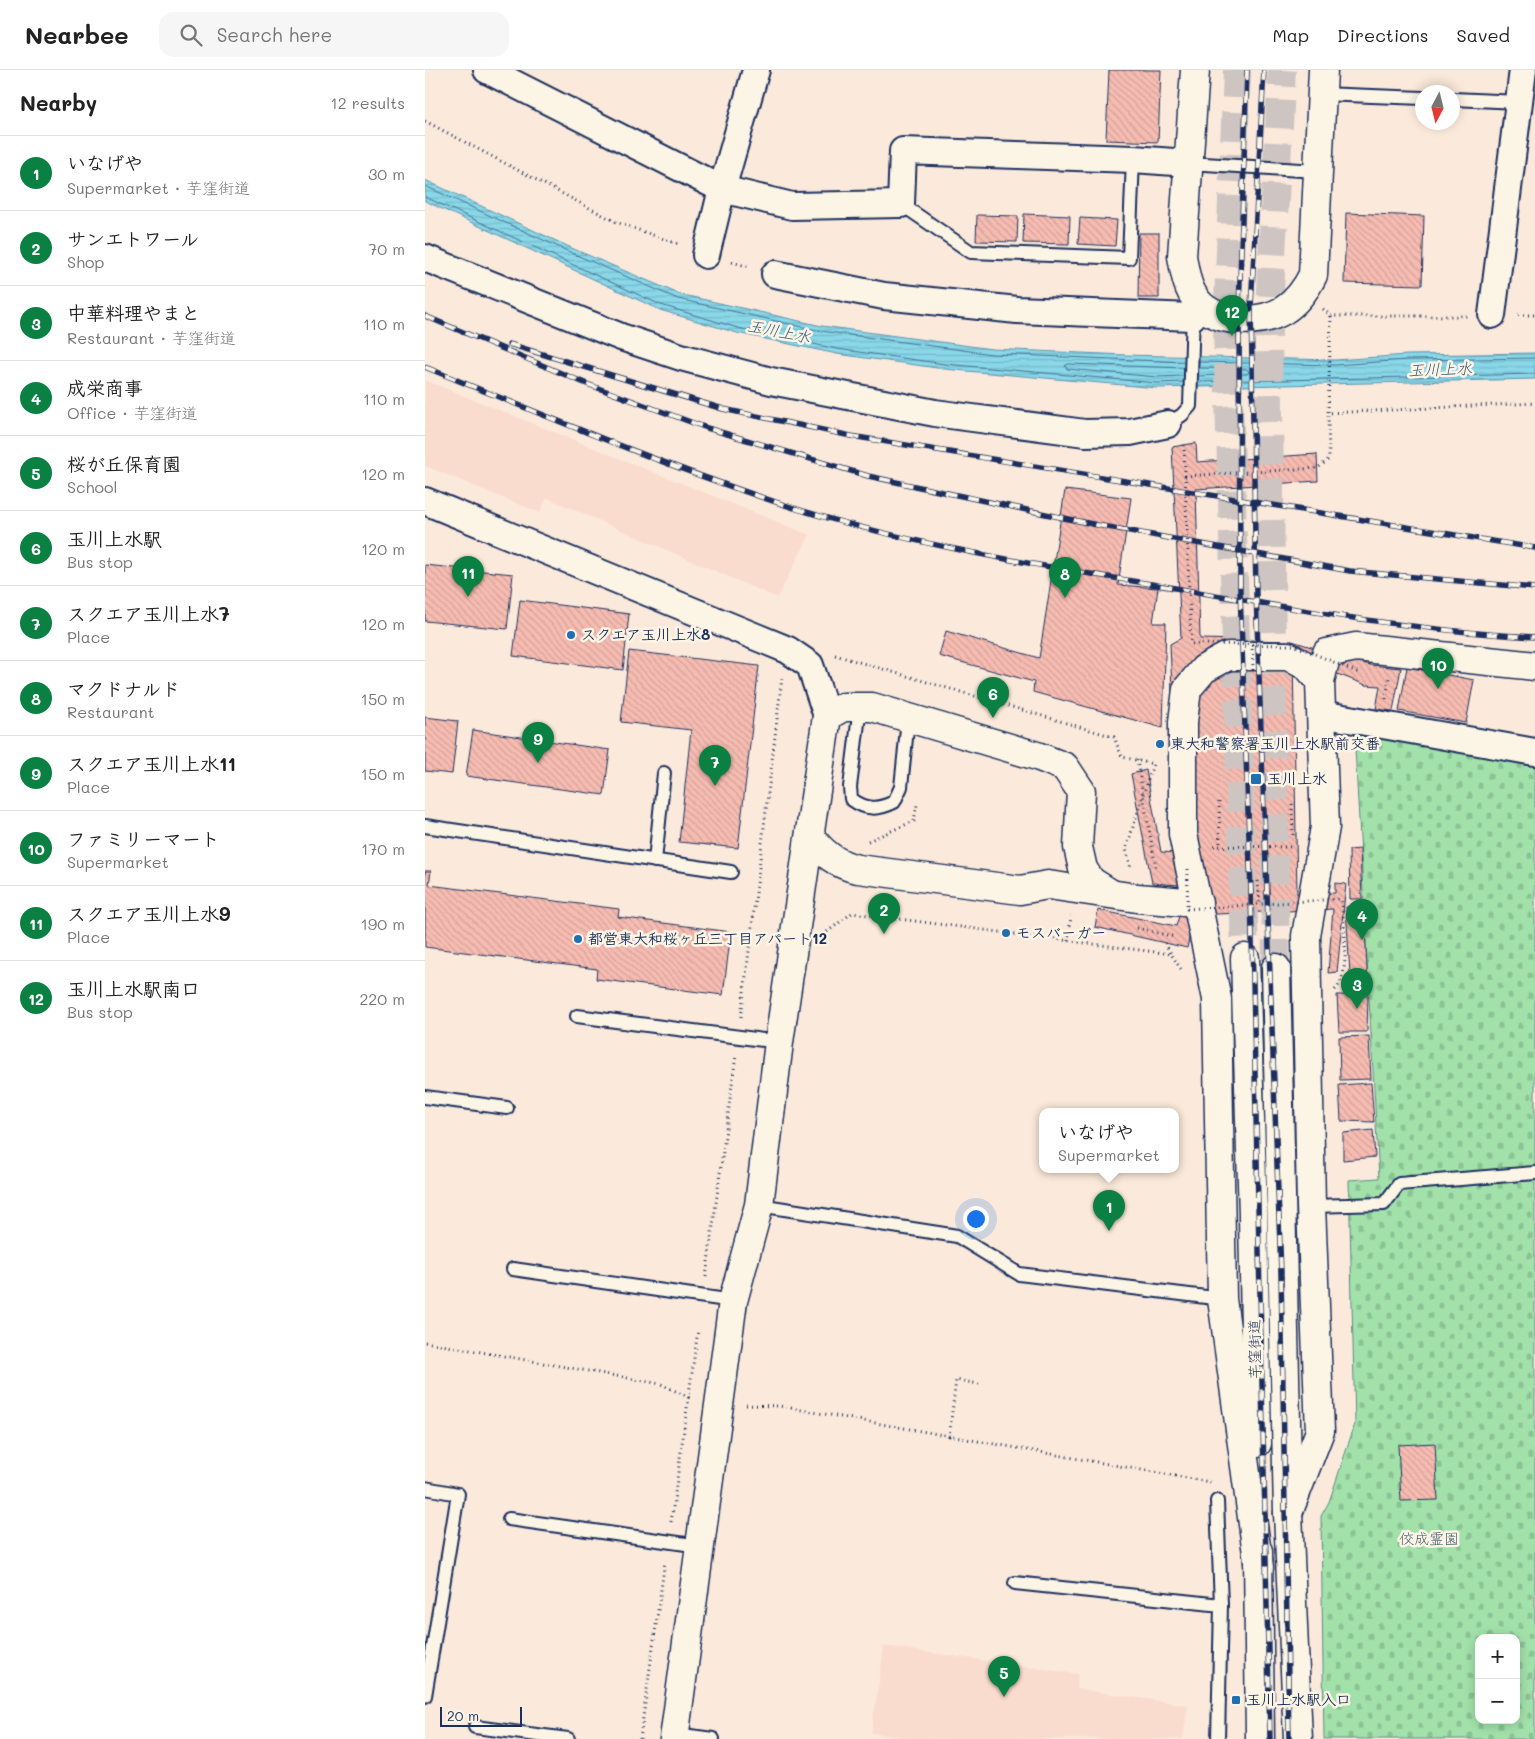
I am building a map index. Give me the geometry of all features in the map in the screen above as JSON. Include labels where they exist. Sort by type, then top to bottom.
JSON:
[{"type":"main road","points":[[1195,70],[1182,256],[1194,319],[1207,311],[1230,318],[1258,319],[1284,310],[1304,292],[1313,274],[1322,82]]},
{"type":"main road","points":[[1288,1513],[1320,1431],[1311,1206],[1306,936],[1325,827],[1320,682],[1327,653],[1356,648],[1535,666]]},
{"type":"main road","points":[[1259,1568],[1222,1299],[1217,999],[1183,834],[1183,722],[1187,689],[1204,669],[1228,656],[1288,656],[1308,667],[1320,682]]},
{"type":"main road","points":[[675,1736],[733,1301],[759,1205],[779,1042],[827,716],[843,707],[872,708],[1037,756],[1065,767],[1081,791],[1078,847],[1083,869],[1091,881],[1110,893]]},
{"type":"main road","points":[[810,836],[818,847],[836,861],[853,868],[1020,890],[1048,885],[1137,898],[1197,903]]},
{"type":"main road","points":[[1048,885],[1068,863],[1078,847]]},
{"type":"main road","points":[[801,896],[811,882],[829,873],[853,868]]},
{"type":"main road","name":"芋窪街道","points":[[1245,958],[1253,1225],[1260,1739]]},
{"type":"main road","name":"芋窪街道","points":[[1276,968],[1288,1513],[1298,1739]]},
{"type":"street","points":[[487,70],[722,188],[792,206],[901,204],[903,151],[1133,158],[1188,163]]},
{"type":"street","points":[[706,255],[722,188],[756,70]]},
{"type":"street","points":[[1492,316],[1523,70]]},
{"type":"street","points":[[425,258],[621,337],[681,357],[771,381],[935,413],[1085,433],[1121,432],[1168,424]]},
{"type":"street","points":[[775,274],[884,296],[1017,310],[1194,319]]},
{"type":"street","points":[[425,501],[788,650],[810,665],[827,716]]},
{"type":"street","points":[[1321,714],[1535,752]]},
{"type":"lane","points":[[1322,82],[1415,97]]},
{"type":"lane","points":[[1460,99],[1519,102]]},
{"type":"lane","points":[[901,204],[971,252],[1129,258],[1133,158]]},
{"type":"lane","points":[[1188,163],[1317,171]]},
{"type":"lane","points":[[1168,424],[1182,415],[1189,406],[1194,319]]},
{"type":"lane","points":[[859,707],[850,787],[851,799],[861,807],[880,808],[894,802],[901,787],[908,719]]},
{"type":"lane","points":[[655,861],[663,773]]},
{"type":"lane","points":[[425,826],[731,872]]},
{"type":"lane","points":[[577,1016],[779,1042]]},
{"type":"lane","points":[[425,1097],[507,1108]]},
{"type":"lane","points":[[1311,1206],[1385,1204],[1399,1184],[1535,1173]]},
{"type":"lane","points":[[759,1205],[957,1236],[1019,1274],[1222,1299]]},
{"type":"lane","points":[[513,1269],[733,1301]]},
{"type":"lane","points":[[425,1488],[458,1494],[425,1696]]},
{"type":"lane","points":[[1217,1501],[1221,1605],[1219,1739]]},
{"type":"lane","points":[[509,1519],[700,1546]]},
{"type":"lane","points":[[1015,1583],[1221,1605]]},
{"type":"lane","points":[[475,1727],[568,1739]]},
{"type":"lane","points":[[675,1736],[713,1739]]},
{"type":"path","points":[[425,121],[616,222],[706,255],[775,274]]},
{"type":"path","points":[[1304,292],[1331,316],[1535,315]]},
{"type":"path","points":[[1185,476],[1318,468],[1329,459],[1328,414],[1331,316]]},
{"type":"path","points":[[1328,414],[1535,403]]},
{"type":"path","points":[[1184,445],[1191,644],[1294,645],[1359,673],[1369,674]]},
{"type":"path","points":[[1252,644],[1253,670]]},
{"type":"path","points":[[1379,675],[1389,676],[1383,725]]},
{"type":"path","points":[[1137,760],[1156,868]]},
{"type":"path","points":[[1219,802],[1221,845]]},
{"type":"path","points":[[1292,804],[1293,847]]},
{"type":"path","points":[[1209,847],[1221,845],[1300,847]]},
{"type":"path","points":[[1189,870],[1187,909],[1338,899]]},
{"type":"path","points":[[1258,881],[1260,904]]},
{"type":"path","points":[[1068,941],[1072,914],[1080,916]]},
{"type":"path","points":[[1165,944],[1171,954]]},
{"type":"path","points":[[425,1342],[661,1384]]},
{"type":"path","points":[[949,1437],[955,1380],[979,1384]]},
{"type":"path","points":[[779,1406],[1216,1483]]},
{"type":"shaded area","points":[[425,380],[810,535],[777,598],[547,498],[540,513],[425,466]]},
{"type":"shaded area","points":[[884,1646],[1078,1674],[1077,1689],[1188,1705],[1183,1739],[913,1739],[871,1733]]},
{"type":"green space","name":"佼成霊園","points":[[1354,730],[1535,767],[1535,1739],[1324,1739],[1321,1516],[1329,1502],[1355,1424],[1349,1180],[1379,1178]]},
{"type":"water","points":[[425,180],[576,250],[679,294],[822,326],[992,349],[1126,355],[1335,360],[1407,355],[1535,353],[1535,379],[1157,388],[944,369],[837,354],[737,333],[660,310],[425,201]]},
{"type":"building","points":[[1109,70],[1161,70],[1158,142],[1106,140]]},
{"type":"building","points":[[1346,213],[1424,216],[1422,285],[1344,283]]},
{"type":"building","points":[[1024,214],[1070,216],[1069,244],[1023,243]]},
{"type":"building","points":[[977,215],[1018,216],[1017,242],[976,241]]},
{"type":"building","points":[[1080,218],[1117,220],[1115,246],[1078,244]]},
{"type":"building","points":[[1139,233],[1159,233],[1159,298],[1138,298]]},
{"type":"building","points":[[1196,443],[1197,462],[1317,454],[1318,481],[1196,489],[1200,639],[1292,641],[1370,665],[1401,668],[1393,711],[1376,709],[1380,686],[1366,685],[1293,657],[1297,894],[1335,893],[1335,883],[1346,884],[1337,972],[1328,973],[1333,909],[1194,915],[1187,948],[1095,927],[1098,910],[1176,926],[1180,913],[1179,885],[1152,883],[1131,774],[1146,770],[1161,852],[1179,853],[1170,644],[1181,638],[1172,447]]},
{"type":"building","points":[[1065,490],[1131,498],[1118,585],[1158,588],[1153,623],[1166,623],[1163,728],[1033,692],[1034,682],[939,656],[946,631],[1039,658]]},
{"type":"building","points":[[425,565],[513,574],[507,629],[425,621]]},
{"type":"building","name":"スクエア玉川上水8","points":[[520,600],[629,614],[623,670],[513,656]]},
{"type":"building","points":[[629,651],[759,666],[738,848],[679,842],[691,730],[621,722]]},
{"type":"building","points":[[1407,667],[1474,680],[1466,723],[1399,711]]},
{"type":"building","points":[[425,717],[458,721],[452,774],[425,771]]},
{"type":"building","points":[[473,730],[610,750],[604,795],[466,776]]},
{"type":"building","points":[[1360,849],[1362,899],[1350,899],[1349,850]]},
{"type":"building","name":"都営東大和桜ヶ丘三丁目アパート12","points":[[425,871],[431,871],[429,885],[619,909],[618,917],[731,932],[723,995],[596,979],[597,969],[425,947]]},
{"type":"building","points":[[1364,906],[1368,990],[1351,991],[1346,907]]},
{"type":"building","points":[[1337,995],[1368,995],[1367,1032],[1339,1032]]},
{"type":"building","points":[[1369,1036],[1371,1079],[1340,1080],[1339,1037]]},
{"type":"building","points":[[1371,1083],[1374,1122],[1341,1121],[1339,1085]]},
{"type":"building","points":[[1373,1130],[1375,1157],[1343,1160],[1343,1133]]},
{"type":"building","points":[[1435,1443],[1438,1500],[1401,1501],[1398,1445]]},
{"type":"tunnel","points":[[1237,70],[1227,327],[1245,958]]},
{"type":"tunnel","points":[[1276,968],[1268,328],[1282,70]]},
{"type":"railway","points":[[1247,70],[1239,309],[1240,591],[1251,893],[1270,1739]]},
{"type":"railway","points":[[1264,70],[1251,307],[1256,594],[1281,1273],[1289,1739]]},
{"type":"railway","points":[[425,316],[587,384],[707,428],[868,476],[1097,525],[1350,571],[1535,588]]},
{"type":"railway","points":[[509,344],[723,409],[851,436],[1535,548]]},
{"type":"railway","points":[[425,367],[703,477],[797,509],[890,534],[1032,564],[1310,611],[1445,630],[1535,637]]},
{"type":"place","name":"玉川上水駅南口","points":[[1232,336]]},
{"type":"place","name":"スクエア玉川上水9","points":[[468,597]]},
{"type":"place","name":"マクドナルド","points":[[1065,598]]},
{"type":"place","name":"スクエア玉川上水8","points":[[571,635]]},
{"type":"place","name":"ファミリーマート","points":[[1438,689]]},
{"type":"place","name":"玉川上水駅","points":[[993,718]]},
{"type":"place","name":"東大和警察署玉川上水駅前交番","points":[[1160,744]]},
{"type":"place","name":"スクエア玉川上水11","points":[[538,763]]},
{"type":"place","name":"玉川上水","points":[[1256,779]]},
{"type":"place","name":"スクエア玉川上水7","points":[[715,786]]},
{"type":"place","name":"モスバーガー","points":[[1006,933]]},
{"type":"place","name":"サンエトワール","points":[[884,934]]},
{"type":"place","name":"都営東大和桜ヶ丘三丁目アパート12","points":[[578,939]]},
{"type":"place","name":"成栄商事","points":[[1362,940]]},
{"type":"place","name":"中華料理やまと","points":[[1357,1009]]},
{"type":"place","name":"いなげや","points":[[1109,1231]]},
{"type":"place","name":"桜が丘保育園","points":[[1004,1697]]},
{"type":"place","name":"玉川上水駅入口","points":[[1236,1700]]}]
